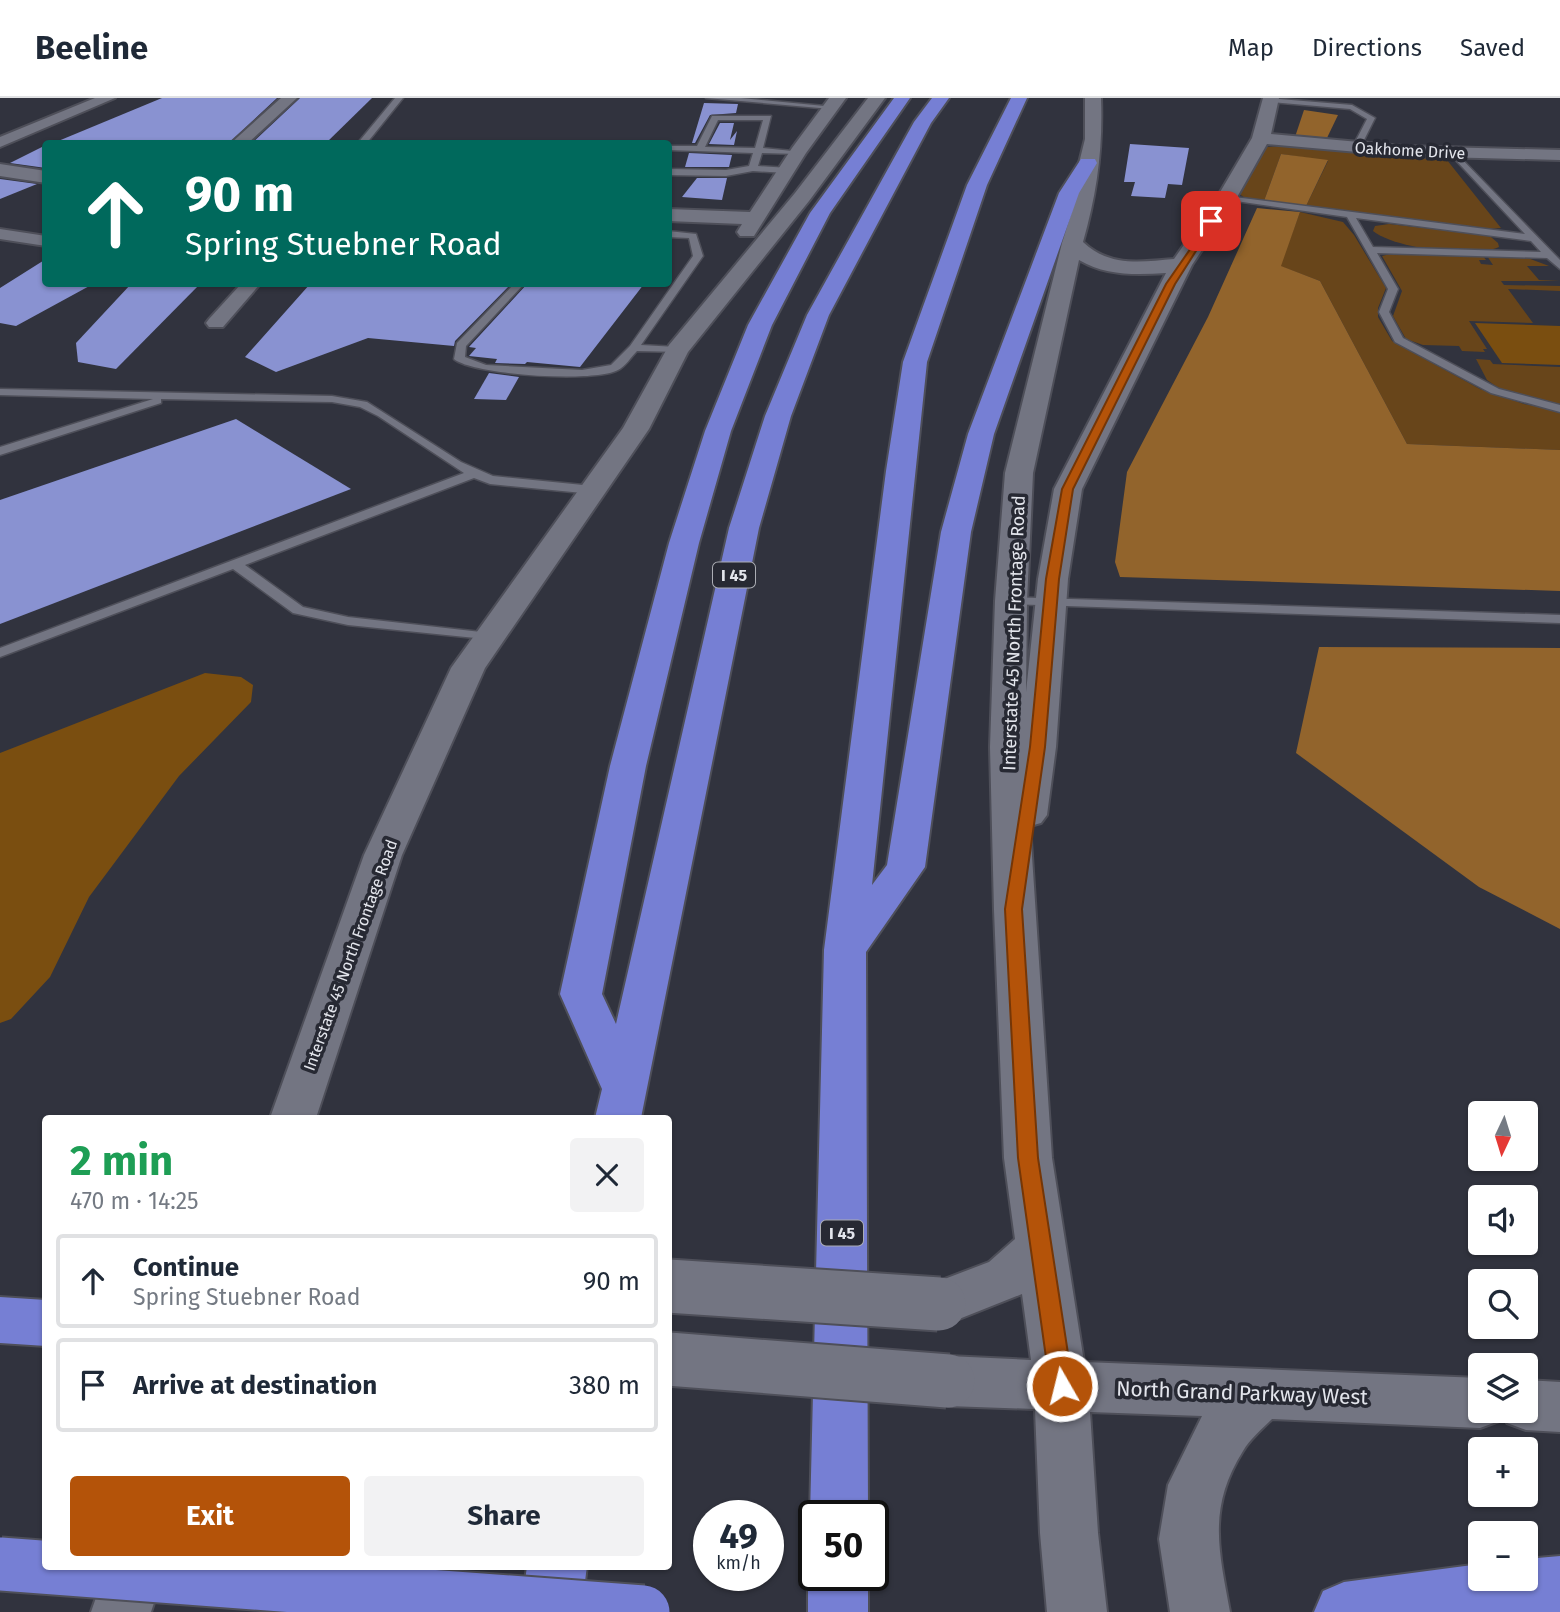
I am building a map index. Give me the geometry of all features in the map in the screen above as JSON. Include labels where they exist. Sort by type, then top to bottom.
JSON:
[{"type":"highway","points":[[620,1102],[581,994],[628,766],[684,543],[718,430],[760,325],[820,213],[902,98]]},
{"type":"highway","name":"I 45","points":[[620,1102],[744,528],[778,416],[818,315],[923,122],[941,98]]},
{"type":"highway","name":"I 45","points":[[839,1500],[845,950],[915,362],[977,185],[1018,98]]},
{"type":"highway","points":[[845,950],[906,867],[956,531],[978,446],[1069,193],[1088,163]]},
{"type":"highway","points":[[0,1320],[42,1323]]},
{"type":"highway","points":[[0,1563],[42,1566]]},
{"type":"highway","points":[[92,1570],[643,1612]]},
{"type":"highway","points":[[551,1612],[556,1570]]},
{"type":"highway","points":[[1344,1612],[1560,1586]]},
{"type":"highway","points":[[838,1591],[838,1612]]},
{"type":"main road","name":"Interstate 45 North Frontage Road","points":[[294,1115],[383,855],[468,668],[636,429],[677,350],[802,197],[877,98]]},
{"type":"main road","name":"Interstate 45 North Frontage Road","points":[[1077,1612],[1069,1533],[1062,1386],[1028,1158],[1008,747],[1011,601],[1019,473],[1073,243],[1087,195],[1088,163],[1094,139],[1093,98]]},
{"type":"main road","points":[[1014,909],[1038,747],[1051,603],[1068,489],[1181,265],[1226,199],[1261,138],[1271,99]]},
{"type":"main road","points":[[677,350],[755,218],[831,107]]},
{"type":"main road","name":"Oakhome Drive","points":[[1261,138],[1356,148],[1560,155]]},
{"type":"main road","points":[[0,170],[42,176]]},
{"type":"main road","points":[[672,215],[755,218]]},
{"type":"main road","points":[[1073,243],[1084,257],[1101,265],[1181,265]]},
{"type":"main road","points":[[672,1286],[939,1304],[1007,1277],[1041,1247]]},
{"type":"main road","name":"North Grand Parkway West","points":[[672,1359],[948,1381],[1468,1403]]},
{"type":"main road","points":[[1199,1612],[1188,1539],[1196,1485],[1224,1431],[1261,1394]]},
{"type":"main road","points":[[1538,1406],[1560,1407]]},
{"type":"main road","points":[[121,1612],[136,1570]]},
{"type":"street","points":[[0,142],[108,98]]},
{"type":"street","points":[[242,140],[290,98]]},
{"type":"street","points":[[11,120],[45,125]]},
{"type":"street","points":[[0,234],[39,241]]},
{"type":"street","points":[[11,252],[39,241]]},
{"type":"street","points":[[216,323],[248,287]]},
{"type":"lane","points":[[364,140],[399,98]]},
{"type":"lane","points":[[710,98],[831,107]]},
{"type":"lane","points":[[1271,99],[1352,107],[1371,118],[1356,148]]},
{"type":"lane","points":[[795,115],[831,107]]},
{"type":"lane","points":[[700,148],[715,118],[782,117]]},
{"type":"lane","points":[[752,168],[768,118]]},
{"type":"lane","points":[[672,148],[798,152]]},
{"type":"lane","points":[[1453,152],[1560,266]]},
{"type":"lane","points":[[672,172],[726,173],[752,168],[786,170]]},
{"type":"lane","points":[[1226,199],[1533,238]]},
{"type":"lane","points":[[1350,215],[1393,289],[1384,312],[1399,340],[1495,391],[1560,409]]},
{"type":"lane","points":[[516,287],[461,345],[459,359],[485,368],[582,373],[614,368],[634,348],[698,256],[693,236],[672,234]]},
{"type":"lane","points":[[1371,250],[1549,255]]},
{"type":"lane","points":[[634,348],[677,350]]},
{"type":"lane","points":[[0,392],[332,399],[363,404],[457,465],[490,480],[593,490]]},
{"type":"lane","points":[[0,451],[173,396]]},
{"type":"lane","points":[[0,653],[475,473]]},
{"type":"lane","points":[[233,563],[298,610],[348,621],[490,636]]},
{"type":"lane","points":[[1011,601],[1560,619]]},
{"type":"shaded area","points":[[1304,110],[1338,115],[1326,140],[1295,137]]},
{"type":"shaded area","points":[[1287,146],[1447,160],[1501,228],[1488,229],[1306,206],[1328,161],[1281,154],[1264,201],[1245,198],[1238,193],[1262,151],[1267,147]]},
{"type":"shaded area","points":[[1281,154],[1328,160],[1306,206],[1264,201]]},
{"type":"shaded area","points":[[1257,208],[1300,212],[1281,266],[1320,281],[1407,444],[1560,450],[1560,591],[1120,577],[1115,562],[1127,472],[1208,317]]},
{"type":"shaded area","points":[[1300,212],[1343,222],[1354,235],[1386,288],[1378,308],[1378,317],[1392,341],[1480,389],[1524,404],[1560,411],[1560,450],[1407,444],[1320,281],[1280,266]]},
{"type":"shaded area","points":[[1389,224],[1477,234],[1491,237],[1499,247],[1471,252],[1434,250],[1398,243],[1373,231],[1375,226]]},
{"type":"shaded area","points":[[1382,256],[1483,256],[1486,260],[1479,260],[1481,264],[1493,265],[1487,256],[1525,257],[1549,266],[1527,266],[1539,280],[1560,281],[1501,281],[1504,285],[1560,286],[1560,291],[1508,289],[1533,323],[1469,321],[1487,349],[1483,349],[1485,352],[1462,351],[1459,346],[1423,345],[1406,339],[1393,316],[1402,291]]},
{"type":"shaded area","points":[[1475,323],[1560,326],[1560,365],[1502,363]]},
{"type":"shaded area","points":[[1476,359],[1490,360],[1493,364],[1560,367],[1560,407],[1500,389],[1487,380]]},
{"type":"shaded area","points":[[1319,647],[1560,648],[1560,929],[1479,887],[1296,753]]},
{"type":"shaded area","points":[[205,673],[241,677],[253,685],[251,702],[179,776],[89,897],[50,977],[11,1019],[0,1023],[0,753]]},
{"type":"building","points":[[162,98],[277,98],[232,140],[61,140]]},
{"type":"building","points":[[300,98],[372,98],[329,140],[255,140]]},
{"type":"building","points":[[704,103],[738,104],[736,113],[710,115],[695,143],[692,143]]},
{"type":"building","points":[[720,123],[734,123],[730,140],[737,131],[734,145],[709,144]]},
{"type":"building","points":[[1130,144],[1189,148],[1182,185],[1168,184],[1165,198],[1131,196],[1135,182],[1124,182]]},
{"type":"building","points":[[42,147],[42,167],[10,163]]},
{"type":"building","points":[[689,153],[732,155],[729,167],[685,167]]},
{"type":"building","points":[[697,178],[727,178],[722,200],[682,197]]},
{"type":"building","points":[[0,179],[37,184],[0,199]]},
{"type":"building","points":[[42,262],[42,287],[88,287],[16,326],[0,323],[0,288]]},
{"type":"building","points":[[128,287],[197,287],[116,369],[78,362],[76,343]]},
{"type":"building","points":[[307,287],[508,287],[455,341],[454,346],[368,338],[276,372],[245,357]]},
{"type":"building","points":[[524,287],[642,287],[580,367],[527,362],[495,363],[497,359],[469,356],[476,348],[469,347]]},
{"type":"building","points":[[489,373],[519,377],[506,400],[474,399]]},
{"type":"building","points":[[236,419],[351,489],[0,624],[0,500]]},
{"type":"route","points":[[1062,1386],[1028,1158],[1014,909],[1038,747],[1053,579],[1068,489],[1140,341],[1181,265],[1211,221]]}]
